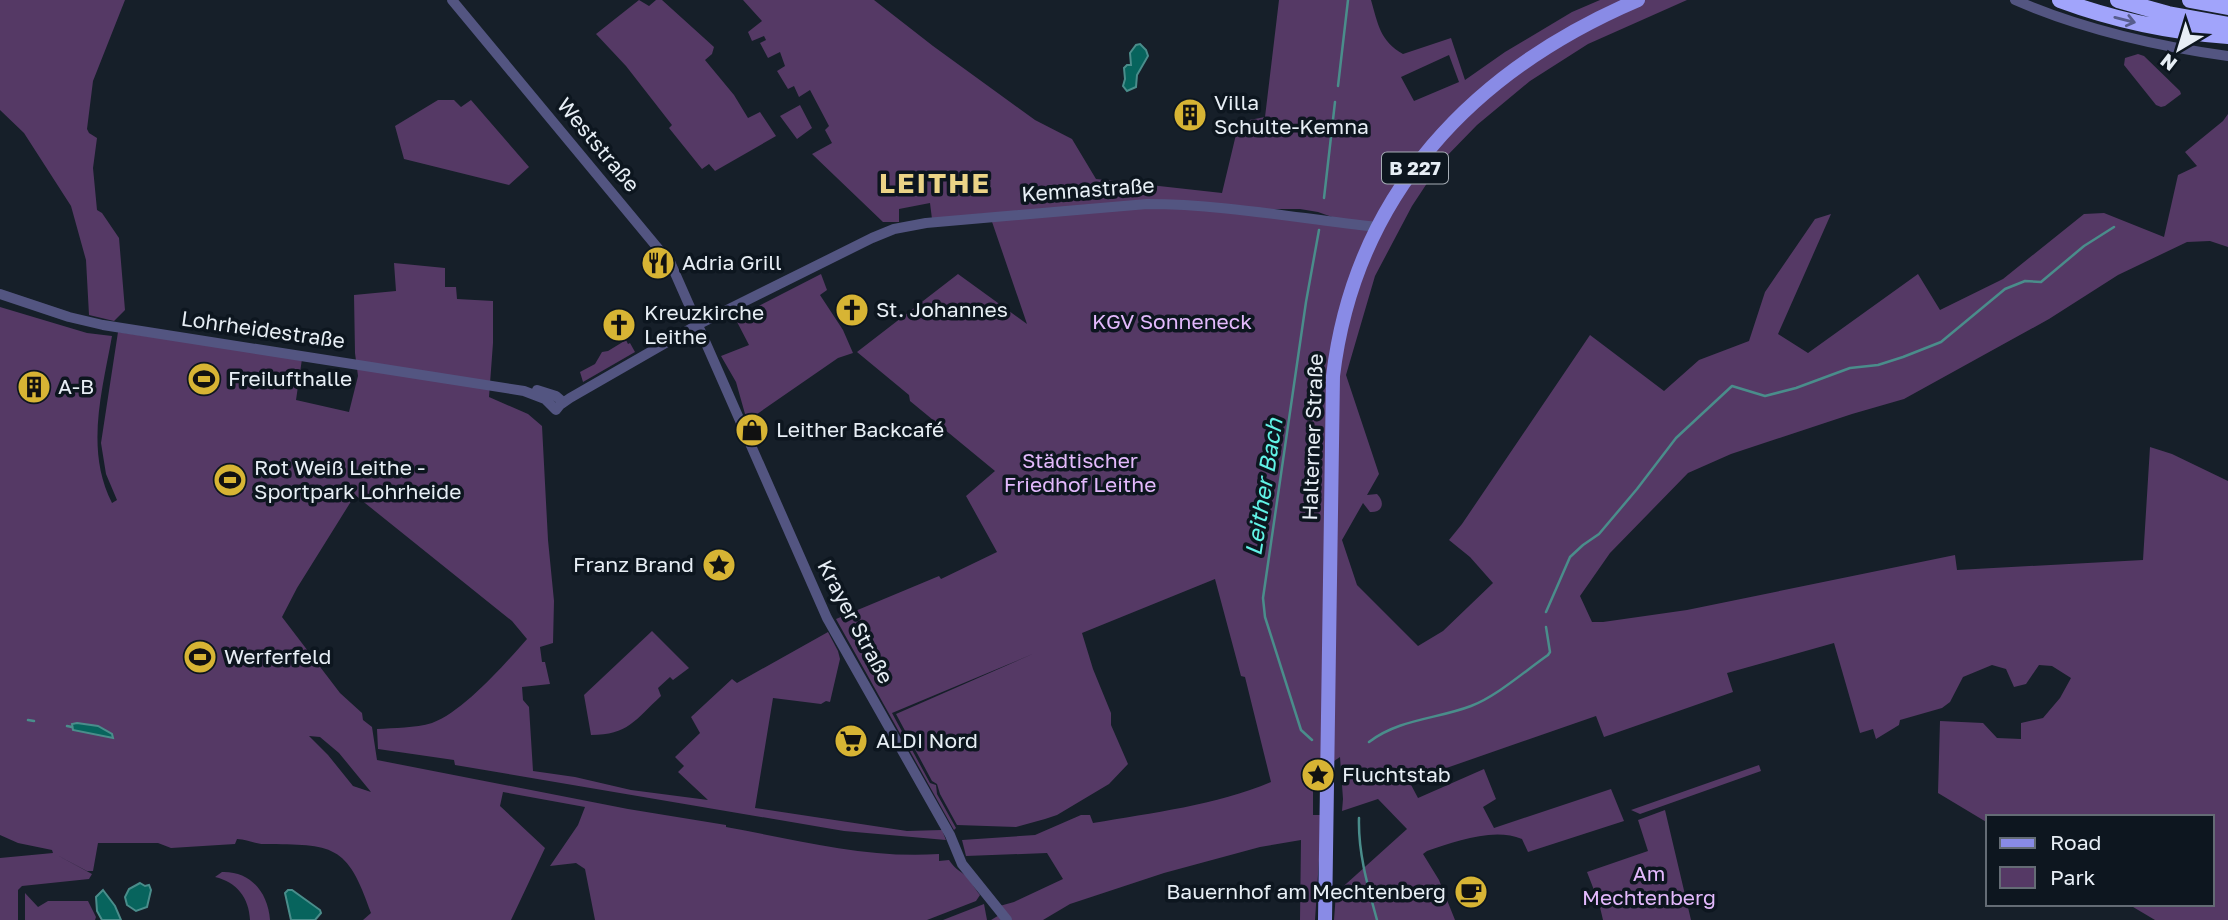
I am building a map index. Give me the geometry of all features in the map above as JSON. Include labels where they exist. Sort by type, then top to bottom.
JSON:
[{"type":"highway","points":[[2060,0],[2130,22],[2228,36]]},
{"type":"highway","points":[[2118,0],[2168,14],[2228,25]]},
{"type":"highway","points":[[2190,0],[2228,7]]},
{"type":"main road","name":"Halterner Straße","points":[[1325,920],[1333,376],[1346,307],[1357,274],[1377,227],[1395,198],[1423,156],[1462,113],[1529,58],[1562,37],[1638,0]]},
{"type":"street","name":"Weststraße","points":[[452,0],[671,264],[697,325]]},
{"type":"street","points":[[2015,0],[2126,37],[2228,56]]},
{"type":"street","name":"Kemnastraße","points":[[560,406],[697,325],[872,238],[901,227],[1120,205],[1174,204],[1377,227]]},
{"type":"street","name":"Lohrheidestraße","points":[[0,294],[69,317],[103,325],[524,391],[560,406]]},
{"type":"street","name":"Krayer Straße","points":[[697,325],[827,618],[944,824],[962,864],[1007,920]]},
{"type":"green space","points":[[0,0],[125,0],[93,81],[87,129],[97,138],[93,168],[97,210],[119,238],[125,310],[114,321],[89,315],[86,260],[71,206],[24,133],[0,110]]},
{"type":"green space","points":[[639,0],[649,6],[656,0],[662,0],[714,47],[712,54],[705,60],[734,95],[748,118],[760,112],[776,136],[715,171],[709,164],[702,169],[669,128],[672,125],[626,66],[596,34]]},
{"type":"green space","points":[[743,0],[874,0],[1035,120],[1072,139],[1096,179],[1222,193],[1239,122],[1265,117],[1279,0],[1371,0],[1385,38],[1403,54],[1451,38],[1465,80],[1505,52],[1572,12],[1600,0],[1687,0],[1588,44],[1530,81],[1477,125],[1441,162],[1412,206],[1375,276],[1346,375],[1379,474],[1367,495],[1377,494],[1382,504],[1377,511],[1370,512],[1363,503],[1342,540],[1357,585],[1418,646],[1443,631],[1493,583],[1470,557],[1449,540],[1590,335],[1664,391],[1699,360],[1749,341],[1765,292],[1815,219],[1831,214],[1778,334],[1808,353],[1918,274],[1940,310],[2003,279],[2084,214],[2104,213],[2164,237],[2178,175],[2197,166],[2185,152],[2228,114],[2228,247],[2210,241],[2187,242],[2118,275],[2049,319],[1904,399],[1731,454],[1688,473],[1610,553],[1580,596],[1592,622],[1603,622],[1687,610],[1955,555],[1957,570],[2143,560],[2150,447],[2172,454],[2228,481],[2228,920],[2155,920],[2131,906],[2214,906],[2214,815],[1986,815],[1986,822],[1938,793],[1940,721],[1983,723],[1997,738],[2021,739],[2021,723],[2043,718],[2060,698],[2071,678],[2052,666],[2039,665],[2026,684],[2014,687],[2006,669],[1992,665],[1963,677],[1950,702],[1942,708],[1900,720],[1899,725],[1876,739],[1873,729],[1860,733],[1834,643],[1727,673],[1733,692],[1604,737],[1596,716],[1409,781],[1418,798],[1484,769],[1496,799],[1483,807],[1494,828],[1611,789],[1624,821],[1528,852],[1522,839],[1499,835],[1474,837],[1427,851],[1423,854],[1439,880],[1455,920],[1334,920],[1336,893],[1407,829],[1378,799],[1342,811],[1340,757],[1328,765],[1335,350],[1327,781],[1313,785],[1313,815],[1322,815],[1315,920],[1300,920],[1301,840],[1260,847],[1164,873],[1070,904],[1043,920],[991,920],[1001,914],[996,907],[1014,902],[1063,879],[1047,853],[966,856],[962,840],[1035,835],[1081,815],[1090,815],[1093,823],[1161,812],[1228,797],[1271,782],[1245,677],[1241,676],[1215,579],[1082,633],[1111,713],[1111,725],[1128,764],[1109,784],[1057,815],[1016,827],[957,825],[937,784],[932,781],[896,714],[1035,653],[892,713],[930,783],[936,785],[937,794],[956,828],[954,830],[836,619],[939,576],[941,579],[997,552],[966,496],[995,471],[910,401],[909,395],[857,352],[958,274],[1027,324],[989,213],[932,219],[930,203],[899,209],[899,222],[883,222],[812,154],[832,143],[825,130],[829,126],[810,90],[799,97],[794,86],[788,89],[777,71],[785,66],[780,52],[768,58],[760,43],[766,40],[764,36],[752,41],[748,32],[762,21]],"holes":[[[1449,55],[1459,82],[1414,101],[1401,77]],[[1238,209],[1300,209],[1349,223]]]},
{"type":"green space","points":[[2138,54],[2144,56],[2181,94],[2165,106],[2156,105],[2124,65],[2125,58]]},
{"type":"green space","points":[[438,100],[454,100],[461,107],[471,100],[529,167],[509,185],[404,159],[395,126]]},
{"type":"green space","points":[[800,105],[812,128],[797,139],[780,116]]},
{"type":"green space","points":[[394,263],[445,268],[445,287],[456,287],[457,299],[493,301],[489,397],[528,414],[542,426],[554,601],[553,643],[540,647],[550,684],[522,687],[523,700],[529,707],[533,771],[575,777],[631,790],[708,800],[678,772],[684,766],[675,757],[700,733],[691,717],[732,679],[737,683],[828,632],[840,659],[830,702],[821,704],[773,698],[755,808],[907,831],[942,830],[946,840],[844,831],[455,765],[454,760],[378,749],[377,729],[419,726],[444,717],[483,686],[527,639],[512,621],[355,495],[282,617],[340,693],[362,713],[363,720],[372,727],[377,760],[832,847],[886,854],[939,854],[939,861],[949,860],[970,880],[980,895],[976,901],[927,920],[595,920],[585,869],[576,863],[550,866],[578,825],[585,807],[503,792],[500,806],[545,848],[511,920],[363,920],[371,913],[362,890],[345,861],[334,853],[306,845],[260,844],[237,839],[235,844],[171,848],[158,843],[98,843],[93,871],[87,871],[55,854],[92,874],[89,879],[22,886],[18,890],[18,920],[0,920],[0,858],[53,853],[52,850],[18,843],[0,835],[0,307],[87,333],[112,336],[100,399],[97,442],[104,483],[112,503],[117,500],[106,474],[101,443],[118,332],[302,359],[296,400],[349,412],[358,376],[354,295],[396,291]],"holes":[[[309,736],[320,737],[339,753],[371,792],[353,786]]]},
{"type":"green space","points":[[821,274],[827,290],[820,295],[843,330],[853,353],[838,358],[747,421],[736,382],[721,356],[749,345],[735,318]]},
{"type":"green space","points":[[626,340],[635,352],[583,382],[580,372],[595,364],[602,352]]},
{"type":"green space","points":[[652,631],[689,668],[673,680],[670,677],[658,688],[661,696],[623,729],[591,735],[584,695]]},
{"type":"green space","points":[[1759,765],[1761,771],[1640,814],[1631,810]]},
{"type":"green space","name":"Am Mechtenberg","points":[[1665,810],[1691,920],[1603,920],[1587,872],[1648,851],[1638,820]]},
{"type":"green space","points":[[222,872],[241,875],[256,886],[266,901],[270,920],[250,920],[247,905],[240,892],[230,883],[215,877]]},
{"type":"green space","points":[[25,893],[38,907],[48,901],[88,901],[95,920],[25,920]]},
{"type":"green space","points":[[984,904],[987,920],[943,920]]},
{"type":"shaded area","points":[[1140,44],[1148,56],[1137,75],[1136,87],[1127,91],[1123,86],[1124,68],[1131,65],[1130,53]]},
{"type":"shaded area","points":[[72,724],[98,726],[112,734],[113,738],[73,730]]},
{"type":"shaded area","points":[[140,883],[149,885],[151,890],[147,907],[136,911],[127,905],[125,897],[129,889]]},
{"type":"shaded area","points":[[103,890],[121,920],[102,920],[97,911],[96,897]]},
{"type":"shaded area","points":[[292,890],[320,910],[321,913],[315,920],[291,920],[285,893]]},
{"type":"waterway","name":"Leither Bach","points":[[1338,86],[1348,0]]},
{"type":"waterway","name":"Leither Bach","points":[[1324,198],[1335,102]]},
{"type":"waterway","points":[[1546,612],[1570,557],[1599,534],[1676,438],[1732,386],[1765,396],[1796,388],[1850,368],[1878,365],[1941,342],[2005,289],[2025,281],[2041,282],[2084,246],[2114,227]]},
{"type":"waterway","name":"Leither Bach","points":[[1312,740],[1301,730],[1265,617],[1263,598],[1319,230]]},
{"type":"waterway","points":[[1369,742],[1393,728],[1471,706],[1501,690],[1548,655],[1550,652],[1546,627]]},
{"type":"waterway","points":[[28,720],[34,721]]},
{"type":"waterway","points":[[67,726],[72,727]]},
{"type":"waterway","name":"Leither Bach","points":[[1359,818],[1362,857],[1377,920]]},
{"type":"place","name":"Villa Schulte-Kemna","points":[[1190,115]]},
{"type":"place","name":"Adria Grill","points":[[658,263]]},
{"type":"place","name":"St. Johannes","points":[[852,310]]},
{"type":"place","name":"Kreuzkirche Leithe","points":[[619,325]]},
{"type":"place","name":"Freilufthalle","points":[[204,379]]},
{"type":"place","name":"A-B","points":[[34,387]]},
{"type":"place","name":"Leither Backcafé","points":[[752,430]]},
{"type":"place","name":"Rot Weiß Leithe - Sportpark Lohrheide","points":[[230,480]]},
{"type":"place","name":"Franz Brand","points":[[719,565]]},
{"type":"place","name":"Werferfeld","points":[[200,657]]},
{"type":"place","name":"ALDI Nord","points":[[851,741]]},
{"type":"place","name":"Fluchtstab","points":[[1318,775]]},
{"type":"place","name":"Bauernhof am Mechtenberg","points":[[1471,892]]},
{"type":"district","name":"LEITHE","points":[[935,183]]},
{"type":"park label","name":"KGV Sonneneck","points":[[1172,322]]},
{"type":"park label","name":"Städtischer Friedhof Leithe","points":[[1080,473]]}]
